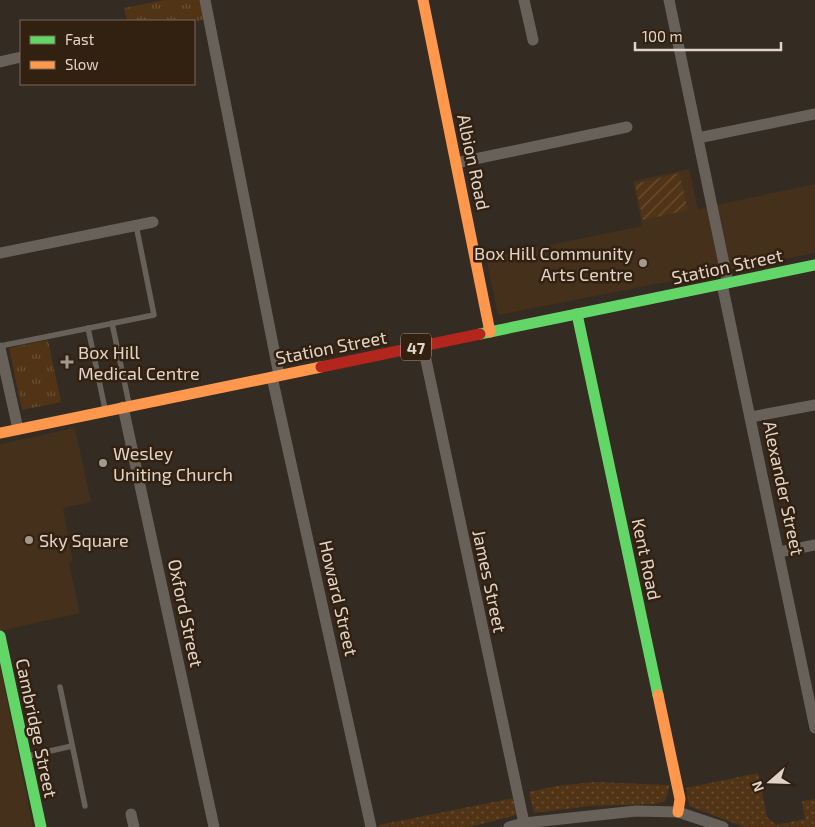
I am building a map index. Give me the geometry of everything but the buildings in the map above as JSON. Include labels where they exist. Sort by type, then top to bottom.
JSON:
[{"type":"street","name":"Howard Street","points":[[205,0],[275,376],[371,827]]},
{"type":"street","name":"Albion Road","points":[[422,0],[490,332]]},
{"type":"street","points":[[524,0],[533,40]]},
{"type":"street","name":"Alexander Street","points":[[669,0],[698,138],[751,417],[779,552],[811,687],[815,728]]},
{"type":"street","points":[[0,62],[20,58]]},
{"type":"street","points":[[698,138],[815,114]]},
{"type":"street","points":[[456,163],[627,127]]},
{"type":"street","points":[[0,253],[153,222]]},
{"type":"street","name":"Station Street","points":[[0,433],[815,266]]},
{"type":"street","name":"Kent Road","points":[[577,314],[680,799],[678,812]]},
{"type":"street","name":"James Street","points":[[423,346],[524,823]]},
{"type":"street","points":[[0,347],[2,366],[18,430]]},
{"type":"street","points":[[751,417],[815,405]]},
{"type":"street","name":"Oxford Street","points":[[126,406],[214,827]]},
{"type":"street","points":[[779,552],[815,545]]},
{"type":"street","name":"Cambridge Street","points":[[0,636],[41,827]]},
{"type":"street","points":[[509,827],[524,823],[636,811],[678,812],[722,827]]},
{"type":"street","points":[[131,814],[134,827]]},
{"type":"lane","points":[[0,347],[154,315],[136,225]]},
{"type":"lane","points":[[112,323],[126,406]]},
{"type":"lane","points":[[88,328],[105,411]]},
{"type":"lane","points":[[60,687],[85,806]]},
{"type":"lane","points":[[26,757],[72,746]]},
{"type":"shaded area","points":[[689,169],[698,209],[815,184],[815,253],[498,315],[486,258],[642,226],[633,181]]},
{"type":"shaded area","name":"Sky Square","points":[[75,428],[91,502],[63,508],[73,562],[69,563],[80,613],[0,631],[0,444]]},
{"type":"shaded area","points":[[0,665],[33,827],[0,827]]},
{"type":"green space","points":[[164,0],[201,0],[205,19],[195,22],[195,20],[127,20],[124,8]]},
{"type":"green space","points":[[679,173],[688,210],[643,220],[635,184]]},
{"type":"green space","points":[[48,340],[61,402],[22,410],[9,348]]},
{"type":"green space","points":[[758,773],[767,817],[776,825],[805,819],[802,801],[815,799],[815,827],[744,827],[689,806],[686,788]]},
{"type":"green space","points":[[595,782],[670,785],[665,801],[655,804],[590,806],[534,813],[529,792],[556,786]]},
{"type":"green space","points":[[514,798],[517,815],[470,827],[380,827],[379,825]]},
{"type":"traffic: fast","points":[[480,334],[815,265]]},
{"type":"traffic: fast","points":[[577,314],[658,695]]},
{"type":"traffic: fast","points":[[0,636],[41,827]]},
{"type":"traffic: slow","points":[[423,0],[490,332]]},
{"type":"traffic: slow","points":[[0,433],[321,367]]},
{"type":"traffic: slow","points":[[658,695],[680,799],[678,812]]},
{"type":"traffic: jam","points":[[321,367],[480,334]]},
{"type":"place","name":"Box Hill Community Arts Centre","points":[[643,263]]},
{"type":"place","name":"Box Hill Medical Centre","points":[[67,362]]},
{"type":"place","name":"Wesley Uniting Church","points":[[103,463]]},
{"type":"place","name":"Sky Square","points":[[29,540]]}]
